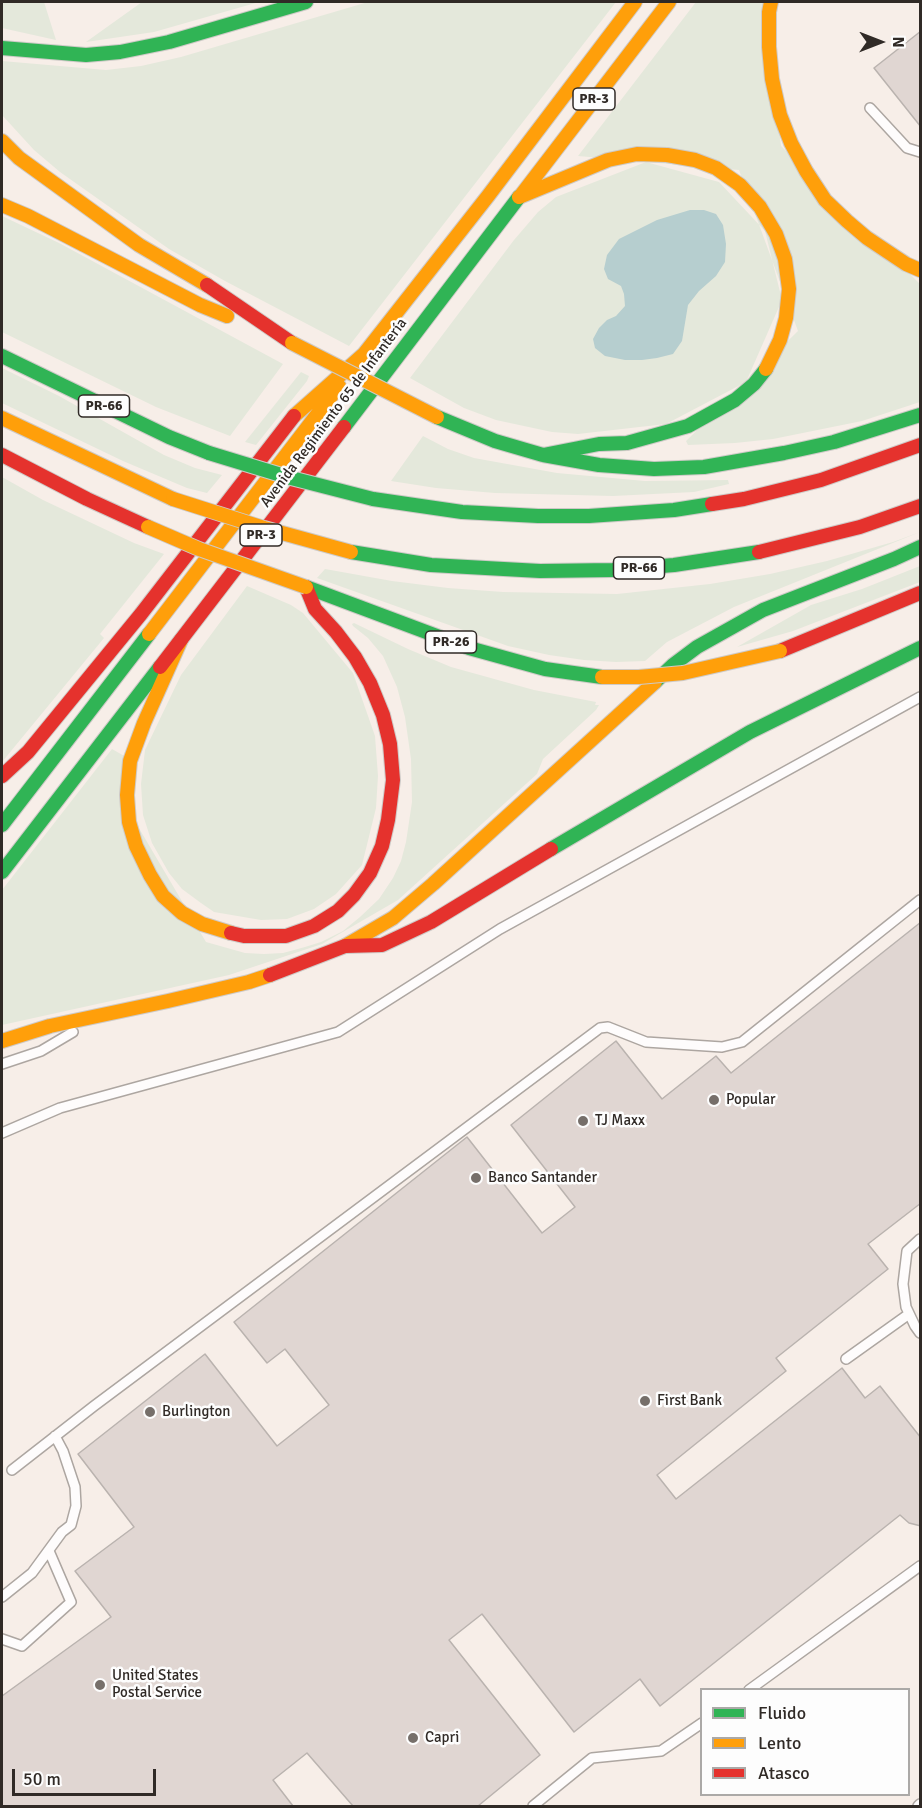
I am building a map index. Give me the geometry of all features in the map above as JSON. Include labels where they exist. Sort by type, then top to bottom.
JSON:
[{"type":"main road","points":[[2,48],[86,54],[120,52],[169,42],[306,2]]},
{"type":"main road","name":"Avenida Regimiento 65 de Infantería","points":[[2,825],[635,2]]},
{"type":"main road","name":"Avenida Regimiento 65 de Infantería","points":[[2,872],[669,2]]},
{"type":"main road","points":[[771,2],[769,47],[774,88],[780,115],[791,143],[806,171],[825,200],[847,221],[867,238],[921,270]]},
{"type":"main road","points":[[2,141],[60,189],[139,244],[211,287],[292,343]]},
{"type":"main road","points":[[519,197],[608,160],[637,154],[667,155],[695,160],[717,168],[740,185],[760,207],[776,234],[785,260],[789,289],[786,318],[780,340],[768,366],[754,384],[735,400],[688,426],[627,442],[599,444],[543,455]]},
{"type":"main road","points":[[2,205],[82,243],[200,305],[292,343],[437,417],[495,441],[543,455],[599,465],[654,469],[704,466],[834,442],[921,415]]},
{"type":"main road","points":[[40,207],[82,243]]},
{"type":"main road","points":[[2,777],[28,752],[141,614],[296,413],[364,354]]},
{"type":"main road","name":"PR-66","points":[[2,356],[169,437],[209,453],[291,478],[373,499],[462,512],[589,516],[674,510],[744,499],[821,480],[921,445]]},
{"type":"main road","name":"PR-66","points":[[2,418],[173,500],[351,552],[431,565],[540,571],[613,570],[674,565],[749,554],[860,528],[921,506]]},
{"type":"main road","points":[[2,455],[31,471]]},
{"type":"main road","points":[[2,462],[31,471]]},
{"type":"main road","name":"PR-26","points":[[31,471],[87,500],[199,549],[469,648],[545,669],[602,677],[639,677],[683,673],[746,660],[780,651],[921,593]]},
{"type":"main road","points":[[2,1041],[50,1026],[249,982],[281,972],[345,946],[393,918],[433,884],[673,665],[697,646],[763,610],[894,560],[921,547]]},
{"type":"main road","points":[[181,640],[144,723],[130,761],[127,795],[129,822],[136,846],[163,896],[182,913],[202,924],[244,936],[266,937],[285,936],[314,926],[338,911],[354,895],[370,873],[382,846],[393,780],[390,744],[383,715],[370,683],[355,657],[315,609],[306,588]]},
{"type":"main road","points":[[870,615],[921,606]]},
{"type":"main road","points":[[345,946],[382,945],[431,922],[588,826],[750,732],[921,648]]},
{"type":"lane","points":[[870,108],[907,148],[921,152]]},
{"type":"lane","points":[[2,1133],[60,1108],[338,1032],[500,930],[921,697]]},
{"type":"lane","points":[[12,1470],[600,1028],[608,1027],[646,1042],[722,1047],[742,1042],[921,900]]},
{"type":"lane","points":[[2,1064],[41,1051],[98,1017]]},
{"type":"lane","points":[[921,1239],[907,1251],[903,1284],[906,1307],[921,1333]]},
{"type":"lane","points":[[846,1359],[909,1314]]},
{"type":"lane","points":[[2,1597],[32,1573],[62,1532],[71,1525],[76,1506],[75,1487],[63,1451],[55,1436]]},
{"type":"lane","points":[[2,1639],[22,1646],[71,1602],[49,1551]]},
{"type":"lane","points":[[750,1688],[921,1566]]},
{"type":"lane","points":[[533,1806],[592,1758],[661,1751],[700,1724]]},
{"type":"shaded area","points":[[2,2],[44,2],[56,40],[2,28]]},
{"type":"shaded area","points":[[142,2],[259,2],[154,32],[86,42]]},
{"type":"shaded area","points":[[368,2],[616,2],[349,346],[169,249],[60,172],[34,150],[2,115],[2,61],[106,70],[141,66],[181,57]]},
{"type":"shaded area","points":[[696,2],[763,2],[781,146],[920,284],[920,402],[862,421],[773,439],[688,445],[686,441],[798,331],[739,170],[578,156]]},
{"type":"shaded area","points":[[646,162],[719,182],[765,231],[782,300],[746,382],[666,424],[578,434],[552,432],[496,420],[464,408],[410,378],[514,240],[538,212],[556,197]]},
{"type":"shaded area","points":[[2,216],[59,243],[283,364],[230,436],[156,407],[2,332]]},
{"type":"shaded area","points":[[2,368],[59,396],[164,455],[195,468],[222,475],[207,493],[187,488],[123,461],[2,403]]},
{"type":"shaded area","points":[[301,372],[309,376],[307,381],[256,445],[245,442]]},
{"type":"shaded area","points":[[423,436],[448,449],[474,458],[557,473],[645,481],[728,480],[729,484],[694,492],[613,496],[495,493],[391,481]]},
{"type":"shaded area","points":[[2,477],[43,500],[134,543],[164,554],[100,634],[104,638],[2,762]]},
{"type":"shaded area","points":[[920,532],[734,607],[667,642],[645,661],[584,660],[508,646],[317,578],[325,569],[448,588],[503,592],[617,594],[710,584],[770,574],[827,561]]},
{"type":"shaded area","points":[[920,566],[920,582],[793,631],[737,647],[811,605],[862,589]]},
{"type":"shaded area","points":[[247,586],[291,605],[303,613],[353,673],[375,736],[378,776],[376,808],[362,865],[336,894],[314,909],[287,919],[261,920],[214,912],[201,903],[182,889],[169,873],[152,843],[143,815],[141,784],[145,750],[181,675]]},
{"type":"shaded area","points":[[354,623],[451,667],[534,690],[596,702],[595,705],[599,705],[543,759],[537,774],[398,900],[322,944],[229,975],[2,1025],[2,890],[112,749],[126,757],[120,796],[206,942],[245,953],[283,953],[321,942],[343,931],[379,899],[393,878],[406,842],[412,802],[411,759],[405,717],[397,687],[383,656],[368,638],[353,626]]},
{"type":"water","points":[[690,210],[704,210],[716,214],[723,225],[726,244],[725,262],[716,276],[699,291],[688,305],[682,341],[673,354],[657,358],[625,360],[605,356],[595,348],[593,339],[599,328],[607,320],[616,316],[625,306],[621,286],[608,279],[604,269],[607,255],[619,239],[657,220]]},
{"type":"building","points":[[921,31],[921,127],[874,68]]},
{"type":"building","points":[[921,922],[921,1203],[868,1244],[888,1269],[776,1358],[786,1371],[657,1475],[676,1499],[842,1368],[865,1398],[880,1386],[921,1438],[921,1526],[909,1523],[900,1515],[660,1706],[640,1679],[574,1732],[482,1614],[449,1640],[540,1755],[478,1806],[353,1806],[307,1753],[273,1780],[293,1806],[2,1806],[2,1696],[111,1617],[75,1571],[134,1527],[78,1454],[205,1354],[277,1446],[329,1405],[285,1349],[267,1363],[234,1322],[467,1137],[542,1233],[575,1207],[511,1125],[616,1041],[662,1099],[716,1056],[731,1073]]},
{"type":"traffic: fast","points":[[2,48],[86,55],[120,52],[169,42],[306,2]]},
{"type":"traffic: fast","points":[[344,427],[519,197]]},
{"type":"traffic: fast","points":[[2,356],[169,437],[209,453]]},
{"type":"traffic: fast","points":[[543,455],[599,444],[627,443],[688,426],[735,400],[754,384],[766,369]]},
{"type":"traffic: fast","points":[[437,417],[495,441],[543,455],[599,465],[654,469],[704,467],[784,453],[834,442],[920,415]]},
{"type":"traffic: fast","points":[[209,453],[291,478],[373,499]]},
{"type":"traffic: fast","points":[[373,499],[462,512],[538,516],[589,516],[674,510],[712,504]]},
{"type":"traffic: fast","points":[[655,682],[697,647],[763,610],[920,547]]},
{"type":"traffic: fast","points":[[351,552],[431,565],[540,571],[613,570],[674,565],[759,552]]},
{"type":"traffic: fast","points":[[306,587],[469,648],[545,669],[602,677]]},
{"type":"traffic: fast","points":[[2,825],[149,634]]},
{"type":"traffic: fast","points":[[551,849],[750,732],[920,648]]},
{"type":"traffic: fast","points":[[2,872],[160,667]]},
{"type":"traffic: slow","points":[[294,416],[364,354],[488,196],[635,2]]},
{"type":"traffic: slow","points":[[522,194],[669,2]]},
{"type":"traffic: slow","points":[[771,2],[769,47],[772,79],[780,115],[791,143],[806,171],[825,200],[847,221],[867,238],[906,264],[920,270]]},
{"type":"traffic: slow","points":[[2,141],[19,158],[139,245],[207,285]]},
{"type":"traffic: slow","points":[[519,197],[608,160],[637,154],[667,155],[695,160],[716,168],[740,185],[760,207],[776,234],[785,259],[789,289],[786,318],[780,340],[766,369]]},
{"type":"traffic: slow","points":[[2,205],[28,216],[200,305],[227,316]]},
{"type":"traffic: slow","points":[[292,343],[437,417]]},
{"type":"traffic: slow","points":[[149,634],[339,386]]},
{"type":"traffic: slow","points":[[2,418],[173,499]]},
{"type":"traffic: slow","points":[[173,499],[264,528],[351,552]]},
{"type":"traffic: slow","points":[[148,527],[199,549],[306,587]]},
{"type":"traffic: slow","points":[[181,640],[144,723],[130,761],[127,795],[129,822],[136,846],[163,896],[182,913],[202,924],[231,933]]},
{"type":"traffic: slow","points":[[602,677],[639,677],[683,673],[780,651]]},
{"type":"traffic: slow","points":[[345,946],[393,918],[433,884],[655,682]]},
{"type":"traffic: slow","points":[[2,1041],[50,1026],[168,1001],[270,975]]},
{"type":"traffic: jam","points":[[207,285],[292,343]]},
{"type":"traffic: jam","points":[[2,776],[28,752],[141,614],[294,416]]},
{"type":"traffic: jam","points":[[160,667],[344,427]]},
{"type":"traffic: jam","points":[[712,504],[744,499],[821,480],[920,445]]},
{"type":"traffic: jam","points":[[2,455],[87,499],[148,527]]},
{"type":"traffic: jam","points":[[759,552],[860,527],[920,506]]},
{"type":"traffic: jam","points":[[231,933],[244,936],[286,936],[314,926],[338,911],[354,895],[370,873],[382,846],[388,820],[393,780],[390,744],[383,715],[370,683],[355,657],[315,609],[306,587]]},
{"type":"traffic: jam","points":[[780,651],[920,593]]},
{"type":"traffic: jam","points":[[270,975],[345,946],[382,945],[431,922],[551,849]]},
{"type":"place","name":"Popular","points":[[714,1100]]},
{"type":"place","name":"TJ Maxx","points":[[583,1121]]},
{"type":"place","name":"Banco Santander","points":[[476,1178]]},
{"type":"place","name":"First Bank","points":[[645,1401]]},
{"type":"place","name":"Burlington","points":[[150,1412]]},
{"type":"place","name":"United States Postal Service","points":[[100,1685]]},
{"type":"place","name":"Capri","points":[[413,1738]]}]
